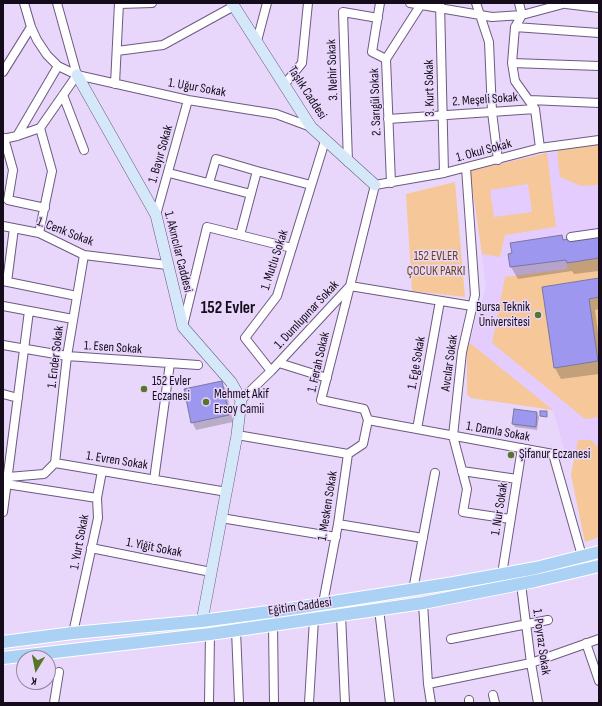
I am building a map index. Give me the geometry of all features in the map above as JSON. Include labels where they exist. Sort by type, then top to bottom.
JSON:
[{"type":"main road","name":"Eğitim Caddesi","points":[[3,642],[73,632],[202,621],[413,590],[502,574],[599,552]]},
{"type":"main road","name":"Eğitim Caddesi","points":[[3,658],[210,634],[423,603],[599,567]]},
{"type":"street","points":[[24,3],[31,27],[37,40],[58,66],[77,75]]},
{"type":"street","points":[[57,3],[77,75]]},
{"type":"street","points":[[116,84],[119,4],[152,3]]},
{"type":"street","points":[[257,41],[267,3]]},
{"type":"street","points":[[284,85],[302,63],[308,3]]},
{"type":"street","points":[[380,3],[372,52],[386,59]]},
{"type":"street","points":[[410,3],[420,6],[440,6],[492,17],[522,15],[543,7],[566,4],[599,8]]},
{"type":"street","points":[[476,3],[489,42],[492,112],[498,160]]},
{"type":"street","points":[[519,3],[522,15],[515,27],[512,63],[515,81],[535,109],[540,148]]},
{"type":"street","points":[[117,51],[163,45],[233,4]]},
{"type":"street","name":"Taşlık Caddesi","points":[[233,4],[311,127],[375,185]]},
{"type":"street","name":"2. Sarıgül Sokak","points":[[391,183],[386,59],[420,6]]},
{"type":"street","name":"3. Kurt Sokak","points":[[440,6],[444,173]]},
{"type":"street","name":"3. Nehir Sokak","points":[[348,162],[343,12],[378,18]]},
{"type":"street","points":[[3,72],[31,27]]},
{"type":"street","points":[[515,27],[599,33]]},
{"type":"street","points":[[512,63],[599,66]]},
{"type":"street","points":[[17,136],[58,66]]},
{"type":"street","points":[[45,208],[8,200],[13,170],[4,138],[17,136],[40,128],[77,75]]},
{"type":"street","name":"1. Uğur Sokak","points":[[77,75],[188,100],[276,114],[311,127]]},
{"type":"street","name":"1. Akıncılar Caddesi","points":[[77,75],[156,215],[166,265],[183,327],[231,382],[241,400]]},
{"type":"street","points":[[63,95],[84,150]]},
{"type":"street","name":"1. Bayır Sokak","points":[[156,215],[188,100]]},
{"type":"street","points":[[530,100],[599,103]]},
{"type":"street","name":"2. Meşeli Sokak","points":[[388,119],[535,109]]},
{"type":"street","points":[[39,233],[52,171],[40,128]]},
{"type":"street","name":"1. Mutlu Sokak","points":[[271,371],[245,338],[277,296],[325,140]]},
{"type":"street","name":"1. Okul Sokak","points":[[375,185],[444,173],[540,148],[599,140]]},
{"type":"street","points":[[209,183],[216,159],[312,185]]},
{"type":"street","name":"Avcılar Sokak","points":[[466,168],[475,295],[462,352],[453,436],[467,489],[463,512],[510,519]]},
{"type":"street","points":[[240,235],[257,171]]},
{"type":"street","points":[[169,172],[251,194]]},
{"type":"street","name":"1. Dumlupınar Sokak","points":[[241,400],[280,363],[350,286],[375,185]]},
{"type":"street","name":"1. Cenk Sokak","points":[[3,226],[39,233],[84,255],[166,265]]},
{"type":"street","points":[[183,327],[207,227],[292,248]]},
{"type":"street","points":[[14,228],[5,281],[77,296]]},
{"type":"street","points":[[571,237],[599,233]]},
{"type":"street","name":"1. Ender Sokak","points":[[56,463],[67,356],[84,255]]},
{"type":"street","points":[[350,286],[472,306]]},
{"type":"street","name":"1. Ferah Sokak","points":[[350,286],[321,400],[364,409],[368,420]]},
{"type":"street","name":"1. Ege Sokak","points":[[417,429],[440,301]]},
{"type":"street","points":[[3,306],[73,319]]},
{"type":"street","points":[[3,512],[29,311]]},
{"type":"street","name":"1. Esen Sokak","points":[[3,345],[67,356],[198,365]]},
{"type":"street","points":[[154,480],[170,363]]},
{"type":"street","points":[[280,363],[327,378]]},
{"type":"street","points":[[3,394],[18,398]]},
{"type":"street","points":[[202,621],[237,436],[241,400]]},
{"type":"street","points":[[368,420],[453,436]]},
{"type":"street","name":"1. Mesken Sokak","points":[[323,603],[336,537],[348,454],[363,444],[368,420]]},
{"type":"street","points":[[237,436],[348,454]]},
{"type":"street","name":"1. Damla Sokak","points":[[453,436],[553,454],[582,556]]},
{"type":"street","name":"1. Nur Sokak","points":[[502,574],[522,448]]},
{"type":"street","points":[[6,486],[44,474],[56,463]]},
{"type":"street","name":"1. Evren Sokak","points":[[56,463],[226,492]]},
{"type":"street","points":[[97,498],[102,471]]},
{"type":"street","points":[[462,471],[517,479]]},
{"type":"street","points":[[413,590],[435,472]]},
{"type":"street","name":"1. Yurt Sokak","points":[[6,486],[97,498],[98,518],[73,632]]},
{"type":"street","points":[[222,518],[336,537]]},
{"type":"street","points":[[338,524],[423,538]]},
{"type":"street","name":"1. Yiğit Sokak","points":[[91,548],[211,572]]},
{"type":"street","name":"1. Poyraz Sokak","points":[[521,584],[525,625],[538,703]]},
{"type":"street","points":[[423,603],[428,684],[432,703]]},
{"type":"street","points":[[379,609],[390,703]]},
{"type":"street","points":[[341,615],[345,703]]},
{"type":"street","points":[[308,703],[314,619]]},
{"type":"street","points":[[451,639],[548,620]]},
{"type":"street","points":[[273,625],[274,703]]},
{"type":"street","points":[[236,630],[239,703]]},
{"type":"street","points":[[209,703],[210,634]]},
{"type":"street","points":[[428,684],[531,663],[599,639]]},
{"type":"street","points":[[586,643],[599,680]]},
{"type":"street","points":[[54,703],[59,672]]},
{"type":"shaded area","name":"Bursa Teknik Üniversitesi","points":[[599,143],[599,537],[585,542],[571,475],[575,455],[565,452],[553,410],[471,398],[467,394],[467,350],[486,287],[470,171]]},
{"type":"green space","points":[[599,143],[599,185],[581,186],[560,177],[557,151]]},
{"type":"green space","points":[[547,153],[556,227],[505,235],[500,257],[482,254],[470,171]],"holes":[[[528,184],[532,212],[494,217],[490,190]]]},
{"type":"green space","name":"152 EVLER ÇOCUK PARKI","points":[[455,182],[465,297],[412,291],[406,194]]},
{"type":"green space","points":[[599,258],[599,278],[542,287],[554,368],[598,361],[589,299],[599,297],[599,417],[585,419],[492,343],[505,277],[567,269],[567,263]]},
{"type":"green space","points":[[470,343],[553,410],[471,398],[467,394],[467,350]]},
{"type":"green space","points":[[578,440],[590,440],[599,447],[599,537],[585,542],[571,475]]},
{"type":"building","points":[[599,234],[599,258],[567,263],[566,260],[510,267],[508,254],[512,253],[510,243],[562,235],[563,240]]},
{"type":"building","points":[[599,278],[599,297],[589,299],[598,361],[554,368],[542,287]]},
{"type":"building","name":"Mehmet Akif Ersoy Camii","points":[[222,381],[229,415],[191,423],[184,389]]},
{"type":"building","points":[[514,409],[537,412],[536,427],[512,424]]},
{"type":"building","points":[[540,411],[547,411],[547,417],[540,416]]},
{"type":"place","name":"Bursa Teknik Üniversitesi","points":[[538,315]]},
{"type":"place","name":"152 Evler Eczanesi","points":[[144,389]]},
{"type":"place","name":"Mehmet Akif Ersoy Camii","points":[[206,402]]},
{"type":"place","name":"Şifanur Eczanesi","points":[[511,455]]},
{"type":"district","name":"152 Evler","points":[[228,309]]}]
